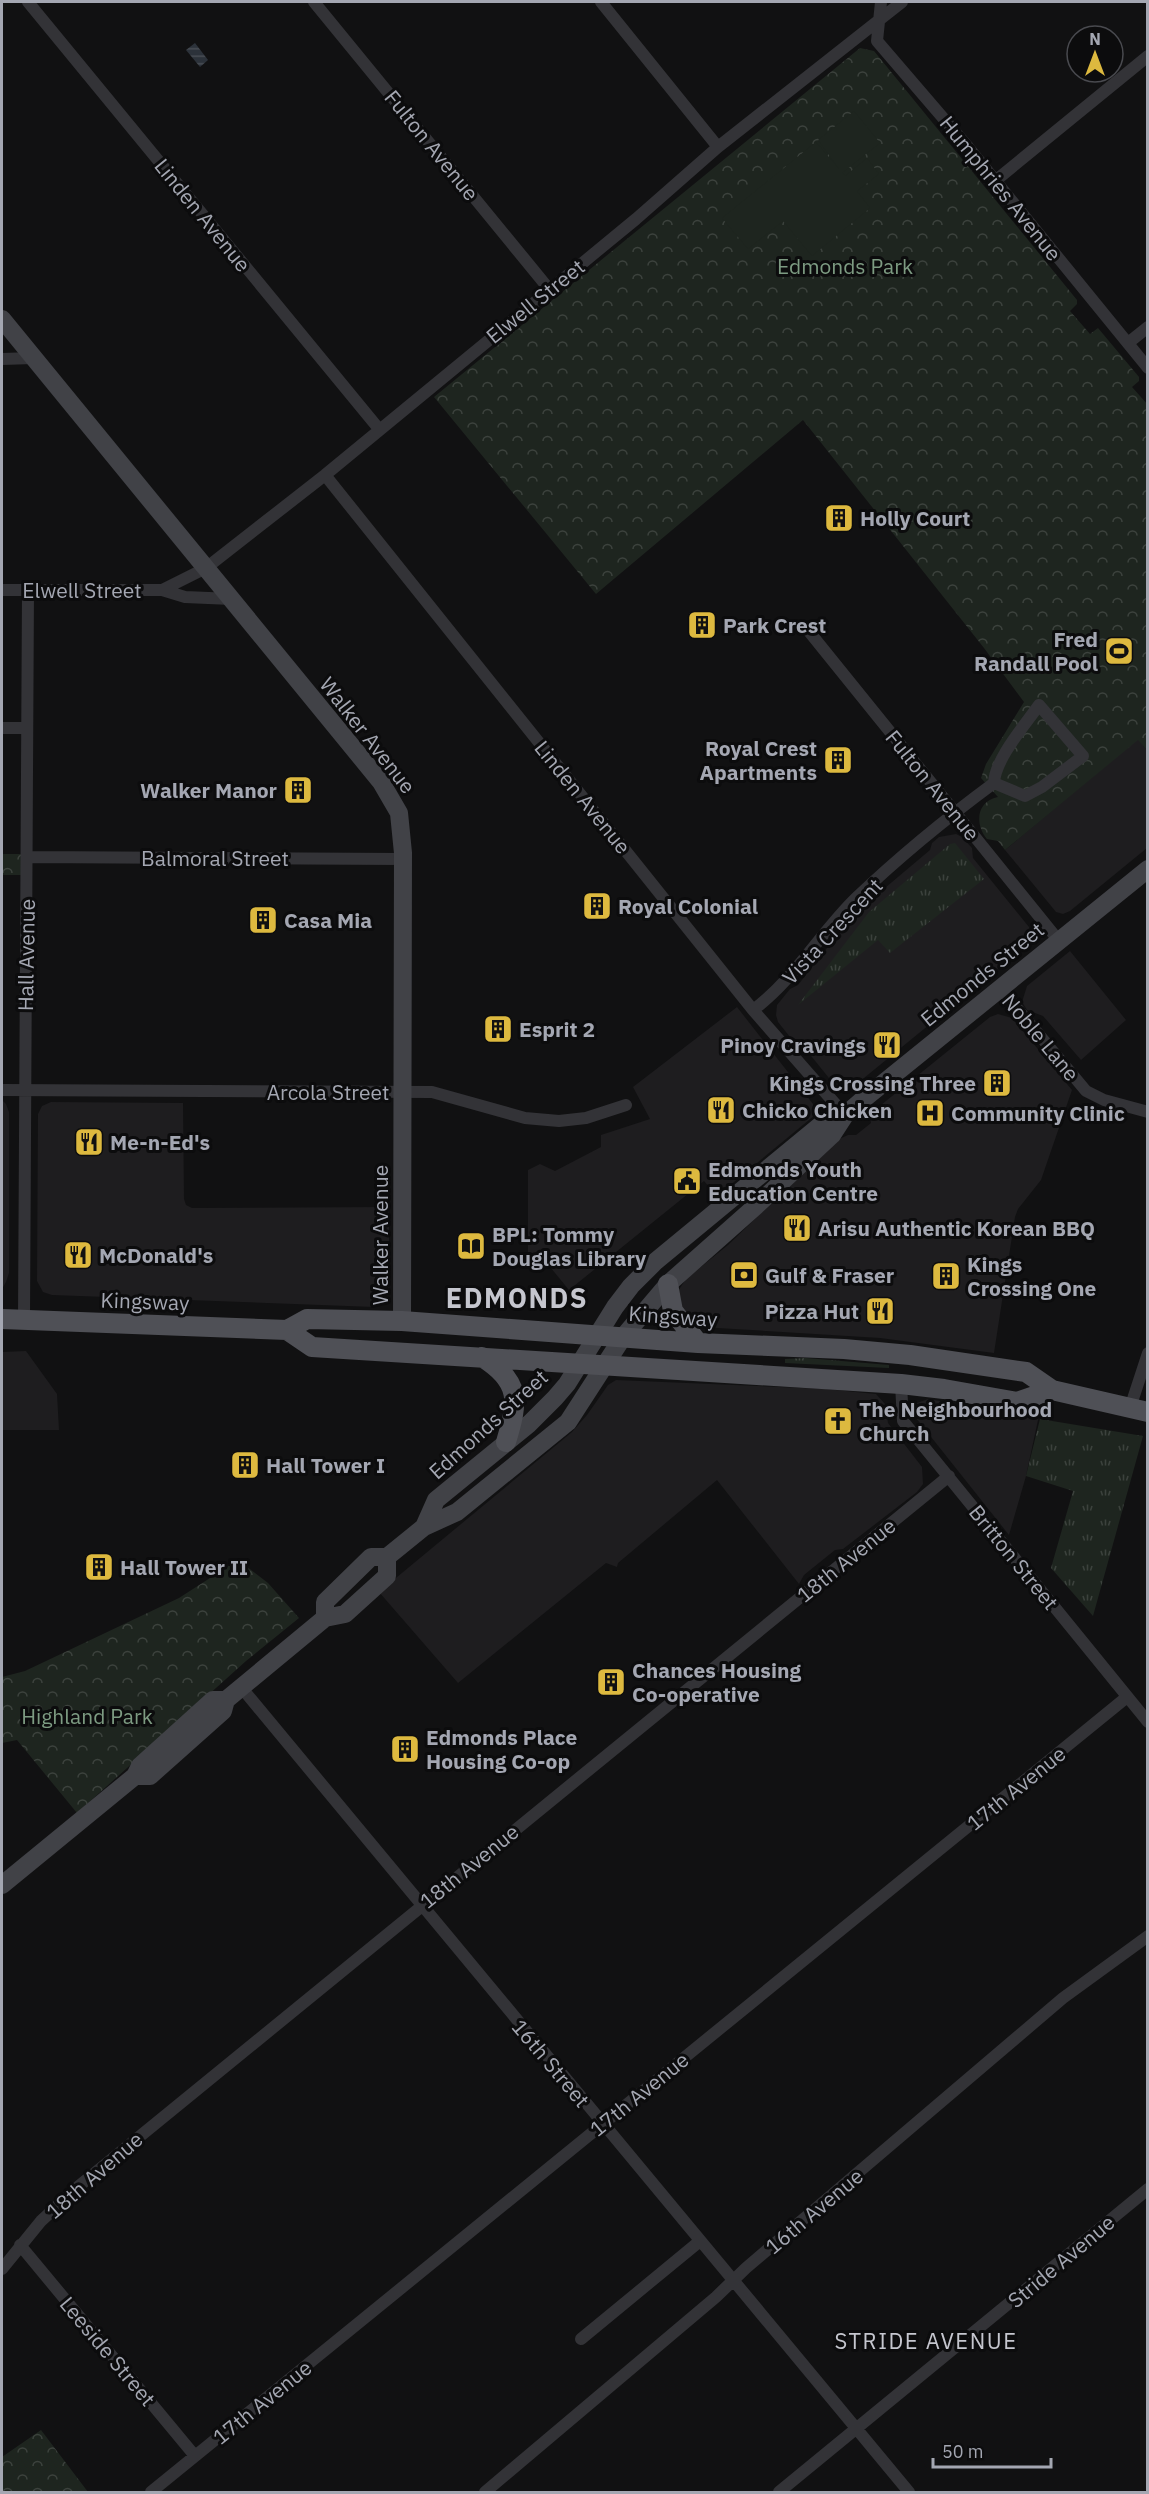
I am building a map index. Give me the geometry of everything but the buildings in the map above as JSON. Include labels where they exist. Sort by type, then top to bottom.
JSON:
[{"type":"main road","points":[[668,1284],[673,1311],[698,1343]]},
{"type":"main road","name":"Kingsway","points":[[2,1319],[287,1330],[307,1319],[402,1321],[698,1343],[910,1354],[1026,1372],[1052,1390],[1139,1410]]},
{"type":"main road","points":[[287,1330],[312,1347],[901,1384],[1017,1401],[1052,1390]]},
{"type":"main road","points":[[482,1357],[499,1368],[509,1382],[515,1398],[515,1408],[506,1442]]},
{"type":"street","name":"Linden Avenue","points":[[28,2],[379,429]]},
{"type":"street","name":"Fulton Avenue","points":[[314,2],[549,289]]},
{"type":"street","points":[[601,2],[718,147]]},
{"type":"street","name":"Humphries Avenue","points":[[881,2],[877,41],[1148,368]]},
{"type":"street","name":"Elwell Street","points":[[162,590],[207,568],[325,475],[636,219],[718,147],[902,2]]},
{"type":"street","points":[[995,181],[1148,56]]},
{"type":"street","name":"Walker Avenue","points":[[2,319],[389,793],[401,820],[403,859],[402,1321]]},
{"type":"street","points":[[1128,343],[1148,327]]},
{"type":"street","points":[[2,359],[33,358]]},
{"type":"street","name":"Linden Avenue","points":[[325,475],[753,1010],[845,1115]]},
{"type":"street","name":"Elwell Street","points":[[2,590],[162,590],[185,597],[232,599]]},
{"type":"street","name":"Hall Avenue","points":[[24,1319],[28,590]]},
{"type":"street","name":"Fulton Avenue","points":[[807,629],[1059,941]]},
{"type":"street","points":[[1039,705],[1083,756],[1042,787],[1025,796],[994,783],[994,774],[1010,745],[1039,705]]},
{"type":"street","points":[[2,728],[27,728]]},
{"type":"street","name":"Vista Crescent","points":[[753,1010],[772,994],[855,899],[956,812],[994,783]]},
{"type":"street","name":"Balmoral Street","points":[[27,857],[403,859]]},
{"type":"street","name":"Edmonds Street","points":[[2,1885],[135,1776],[140,1766],[213,1700],[226,1700],[325,1618],[345,1614],[387,1576],[387,1557],[424,1527],[457,1512],[550,1438],[568,1422],[623,1337],[668,1284],[832,1135],[845,1115],[1148,869]]},
{"type":"street","name":"Noble Lane","points":[[1000,988],[1086,1091],[1104,1100],[1148,1112]]},
{"type":"street","name":"Arcola Street","points":[[2,1090],[432,1092],[525,1118],[559,1121],[586,1118],[626,1106]]},
{"type":"street","name":"Edmonds Street","points":[[424,1527],[436,1500],[529,1424],[555,1398],[567,1384],[631,1286],[656,1261],[822,1124],[845,1115]]},
{"type":"street","points":[[1139,1410],[1148,1353]]},
{"type":"street","name":"Britton Street","points":[[901,1384],[903,1421],[1148,1722]]},
{"type":"street","name":"18th Avenue","points":[[2,2269],[41,2222],[79,2186],[420,1905],[949,1476]]},
{"type":"street","name":"16th Street","points":[[241,1687],[909,2493]]},
{"type":"street","name":"17th Avenue","points":[[151,2493],[1127,1697]]},
{"type":"street","name":"16th Avenue","points":[[485,2493],[1063,1998],[1148,1936]]},
{"type":"street","name":"Stride Avenue","points":[[779,2493],[1148,2189]]},
{"type":"street","points":[[581,2340],[700,2241]]},
{"type":"street","name":"Leeside Street","points":[[20,2245],[195,2456]]},
{"type":"shaded area","points":[[195,43],[208,60],[200,67],[186,50]]},
{"type":"shaded area","points":[[1138,739],[1147,750],[1147,848],[1070,911],[1063,914],[1056,912],[1005,850]]},
{"type":"shaded area","points":[[956,834],[972,848],[973,858],[1029,927],[1031,939],[1028,944],[853,1087],[845,1090],[837,1088],[799,1041],[790,1037],[778,1022],[777,1005],[790,989],[798,985],[860,909],[930,850],[932,843],[939,837]]},
{"type":"shaded area","points":[[1070,951],[1126,1020],[1081,1060],[1043,1016],[1027,1010],[1022,1002],[1027,986]]},
{"type":"shaded area","points":[[737,1007],[813,1104],[815,1115],[717,1196],[704,1181],[569,1290],[541,1256],[528,1255],[528,1170],[540,1164],[555,1171],[601,1147],[601,1135],[650,1119],[633,1087]]},
{"type":"shaded area","points":[[998,1014],[1012,1018],[1072,1090],[1041,1180],[1018,1209],[1015,1217],[994,1353],[880,1338],[701,1327],[685,1319],[678,1291],[686,1279],[728,1245],[837,1140],[848,1135],[856,1135],[871,1123],[870,1118],[876,1109],[990,1017]]},
{"type":"shaded area","points":[[2,1100],[9,1112],[9,1273],[2,1289]]},
{"type":"shaded area","points":[[51,1102],[183,1103],[184,1199],[186,1205],[192,1208],[389,1207],[389,1293],[387,1300],[382,1305],[374,1307],[52,1295],[43,1292],[37,1281],[38,1114],[42,1106]]},
{"type":"shaded area","points":[[26,1351],[57,1394],[59,1430],[2,1430],[2,1352]]},
{"type":"shaded area","points":[[616,1380],[826,1389],[876,1394],[885,1404],[888,1423],[922,1467],[923,1484],[917,1492],[843,1549],[835,1550],[804,1575],[799,1584],[717,1480],[618,1563],[617,1567],[606,1563],[458,1683],[379,1592],[572,1432],[608,1385]]},
{"type":"shaded area","points":[[928,1399],[1014,1413],[1041,1406],[1026,1476],[1009,1535],[916,1418],[914,1408],[917,1403]]},
{"type":"green space","name":"Edmonds Park","points":[[860,48],[874,51],[1077,300],[1077,304],[1070,311],[1090,334],[1098,328],[1139,377],[1139,381],[1132,387],[1148,405],[1147,750],[1138,740],[1005,850],[998,841],[987,839],[980,826],[982,808],[991,799],[998,797],[981,778],[986,764],[1024,702],[984,648],[803,420],[596,594],[434,397]]},
{"type":"green space","points":[[854,111],[880,143],[842,173],[818,140]]},
{"type":"green space","points":[[816,142],[845,176],[867,158],[879,174],[857,191],[870,208],[812,256],[783,221],[748,249],[722,218]]},
{"type":"green space","points":[[955,843],[984,879],[890,953],[878,940],[798,1005],[869,912],[950,844]]},
{"type":"green space","points":[[2,854],[23,854],[23,875],[2,875]]},
{"type":"green space","points":[[806,1358],[889,1365],[889,1368],[785,1363],[785,1359]]},
{"type":"green space","points":[[1040,1419],[1143,1436],[1093,1616],[1051,1568],[1073,1491],[1026,1476]]},
{"type":"green space","name":"Highland Park","points":[[238,1560],[268,1583],[299,1618],[246,1661],[77,1813],[17,1740],[2,1743],[2,1677],[25,1671],[179,1598]]},
{"type":"green space","points":[[41,2430],[88,2492],[2,2492],[2,2457]]},
{"type":"place","name":"Holly Court","points":[[839,518]]},
{"type":"place","name":"Park Crest","points":[[702,625]]},
{"type":"place","name":"Fred Randall Pool","points":[[1119,651]]},
{"type":"place","name":"Royal Crest Apartments","points":[[838,760]]},
{"type":"place","name":"Walker Manor","points":[[298,790]]},
{"type":"place","name":"Royal Colonial","points":[[597,906]]},
{"type":"place","name":"Casa Mia","points":[[263,920]]},
{"type":"place","name":"Esprit 2","points":[[498,1029]]},
{"type":"place","name":"Pinoy Cravings","points":[[887,1045]]},
{"type":"place","name":"Kings Crossing Three","points":[[997,1083]]},
{"type":"place","name":"Chicko Chicken","points":[[721,1110]]},
{"type":"place","name":"Community Clinic","points":[[930,1113]]},
{"type":"place","name":"Me-n-Ed's","points":[[89,1142]]},
{"type":"place","name":"Edmonds Youth Education Centre","points":[[687,1181]]},
{"type":"place","name":"Arisu Authentic Korean BBQ","points":[[797,1228]]},
{"type":"place","name":"BPL: Tommy Douglas Library","points":[[471,1246]]},
{"type":"place","name":"McDonald's","points":[[78,1255]]},
{"type":"place","name":"Gulf & Fraser","points":[[744,1275]]},
{"type":"place","name":"Kings Crossing One","points":[[946,1276]]},
{"type":"place","name":"Pizza Hut","points":[[880,1311]]},
{"type":"place","name":"The Neighbourhood Church","points":[[838,1421]]},
{"type":"place","name":"Hall Tower I","points":[[245,1465]]},
{"type":"place","name":"Hall Tower II","points":[[99,1567]]},
{"type":"place","name":"Chances Housing Co-operative","points":[[611,1682]]},
{"type":"place","name":"Edmonds Place Housing Co-op","points":[[405,1749]]},
{"type":"district","name":"EDMONDS","points":[[517,1297]]},
{"type":"district","name":"STRIDE AVENUE","points":[[926,2340]]}]
